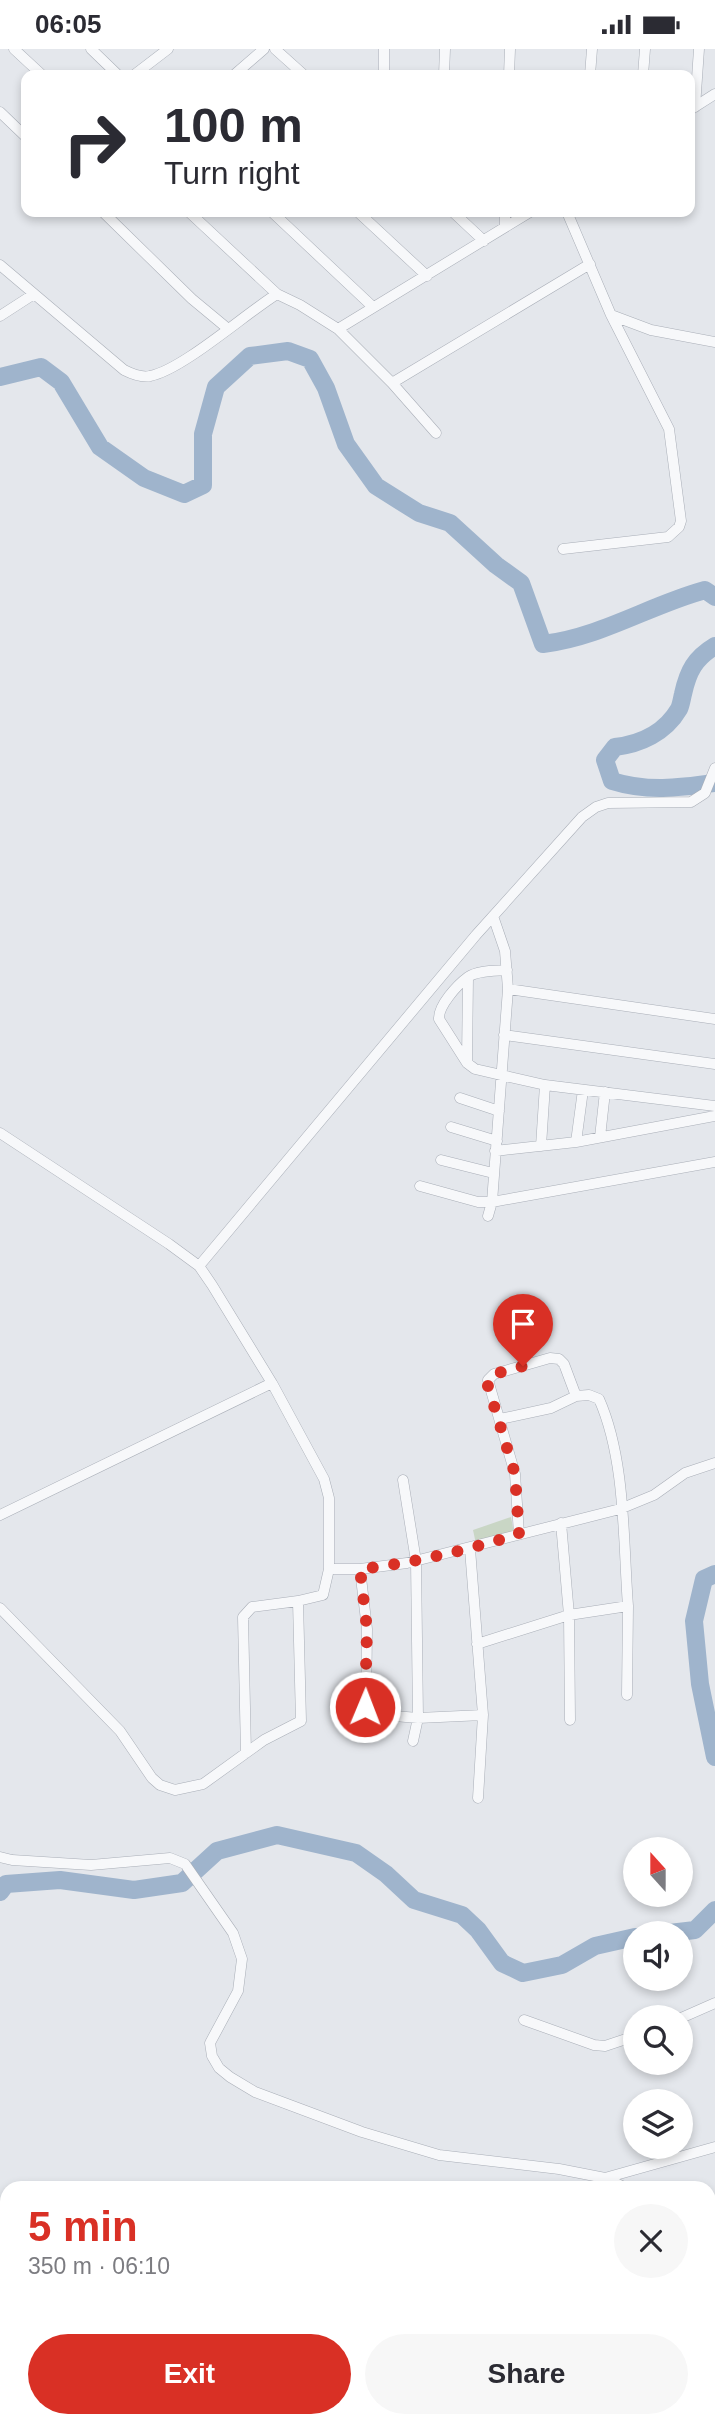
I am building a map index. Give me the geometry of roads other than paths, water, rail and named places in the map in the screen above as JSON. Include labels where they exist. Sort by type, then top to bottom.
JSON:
[{"type":"street","points":[[14,49],[37,70]]},
{"type":"street","points":[[90,49],[113,70]]},
{"type":"street","points":[[141,70],[168,49]]},
{"type":"street","points":[[240,70],[264,49]]},
{"type":"street","points":[[275,49],[298,70]]},
{"type":"street","points":[[384,49],[384,70]]},
{"type":"street","points":[[444,49],[444,70]]},
{"type":"street","points":[[509,70],[510,49]]},
{"type":"street","points":[[590,70],[592,49]]},
{"type":"street","points":[[643,70],[645,49]]},
{"type":"street","points":[[695,83],[699,49]]},
{"type":"street","points":[[695,108],[713,99]]},
{"type":"street","points":[[0,112],[21,132]]},
{"type":"street","points":[[108,217],[192,299],[227,328]]},
{"type":"street","points":[[194,217],[277,294],[300,305],[338,330],[392,383],[436,433]]},
{"type":"street","points":[[277,217],[373,307]]},
{"type":"street","points":[[363,217],[427,276]]},
{"type":"street","points":[[458,217],[484,241]]},
{"type":"street","points":[[505,217],[505,227]]},
{"type":"street","points":[[338,330],[522,217]]},
{"type":"street","points":[[563,549],[668,537],[679,527],[681,521],[669,429],[611,315],[569,217]]},
{"type":"street","points":[[392,383],[590,264]]},
{"type":"street","points":[[0,265],[124,370],[137,376],[150,377],[179,364],[277,294]]},
{"type":"street","points":[[0,316],[34,294]]},
{"type":"street","points":[[611,315],[651,330],[715,342]]},
{"type":"street","points":[[199,1266],[494,916],[582,817],[596,807],[608,803],[691,802],[705,793],[715,768]]},
{"type":"street","points":[[488,1216],[492,1202],[508,989],[505,951],[494,916]]},
{"type":"street","points":[[507,970],[482,972],[468,977],[444,1004],[439,1014],[467,1063],[483,1073],[545,1085],[715,1106]]},
{"type":"street","points":[[467,1063],[468,977]]},
{"type":"street","points":[[508,989],[715,1019]]},
{"type":"street","points":[[504,1035],[715,1064]]},
{"type":"street","points":[[541,1146],[545,1085]]},
{"type":"street","points":[[576,1142],[583,1090]]},
{"type":"street","points":[[600,1137],[605,1092]]},
{"type":"street","points":[[460,1098],[499,1111]]},
{"type":"street","points":[[451,1127],[496,1146],[541,1146],[715,1116]]},
{"type":"street","points":[[0,1133],[79,1183],[199,1266],[272,1384],[324,1479],[329,1498],[330,1569],[323,1595],[252,1607],[243,1617],[246,1753]]},
{"type":"street","points":[[441,1160],[493,1173]]},
{"type":"street","points":[[420,1186],[478,1202],[492,1202],[715,1162]]},
{"type":"street","points":[[519,1534],[515,1474],[487,1383],[490,1376],[499,1372],[550,1358],[559,1359],[564,1364],[576,1396]]},
{"type":"street","points":[[0,1515],[272,1384]]},
{"type":"street","points":[[500,1419],[551,1408],[576,1396],[596,1397],[601,1403],[616,1463],[620,1509],[628,1606],[626,1695]]},
{"type":"street","points":[[330,1569],[360,1569],[416,1561],[620,1509],[654,1495],[684,1473],[715,1463]]},
{"type":"street","points":[[403,1480],[416,1561],[418,1718],[414,1741]]},
{"type":"street","points":[[561,1523],[569,1615],[570,1720]]},
{"type":"street","points":[[470,1549],[483,1715],[478,1798]]},
{"type":"street","points":[[360,1569],[367,1629],[366,1711],[371,1714],[418,1718],[483,1715]]},
{"type":"street","points":[[0,1608],[120,1731],[152,1778],[160,1785],[175,1790],[203,1784],[264,1740],[301,1721],[298,1601]]},
{"type":"street","points":[[477,1644],[569,1615],[628,1606]]},
{"type":"street","points":[[0,1857],[91,1865],[170,1858],[185,1864],[233,1933],[242,1959],[238,1991],[210,2043],[212,2056],[219,2068],[255,2092],[362,2132],[439,2155],[559,2169],[611,2181]]},
{"type":"street","points":[[693,2013],[715,2003]]},
{"type":"street","points":[[524,2020],[594,2045],[605,2046],[623,2040]]},
{"type":"street","points":[[605,2178],[715,2147]]},
{"type":"waterway","points":[[0,377],[41,367],[61,382],[100,447],[144,478],[184,494],[203,485],[203,434],[216,387],[250,356],[288,351],[310,359],[326,388],[346,444],[376,486],[419,513],[450,523],[496,565],[521,583],[543,644],[585,635],[705,590],[715,597]]},
{"type":"waterway","points":[[715,646],[693,666],[679,709],[667,725],[643,740],[615,747],[605,760],[612,781],[638,787],[663,788],[715,783]]},
{"type":"waterway","points":[[715,1574],[704,1579],[694,1621],[700,1684],[715,1757]]},
{"type":"waterway","points":[[0,1892],[6,1884],[60,1880],[134,1890],[182,1883],[217,1851],[277,1835],[356,1853],[386,1874],[414,1900],[462,1915],[478,1930],[502,1963],[523,1973],[562,1965],[595,1946],[623,1940]]},
{"type":"waterway","points":[[693,1930],[715,1910]]}]
